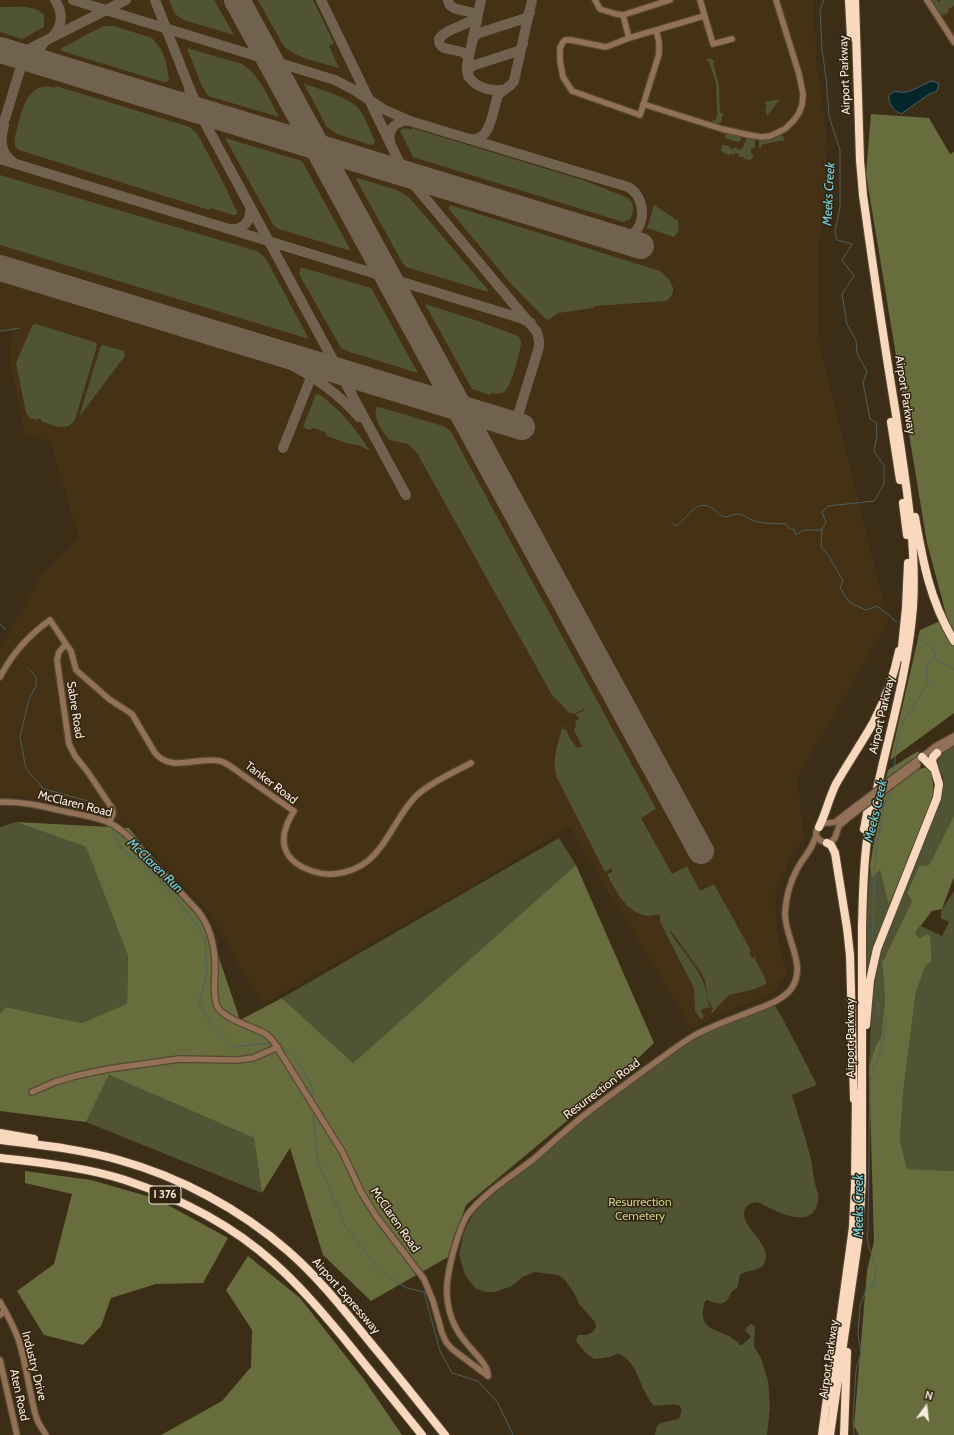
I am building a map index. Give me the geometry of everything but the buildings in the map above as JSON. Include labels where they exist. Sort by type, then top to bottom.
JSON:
[{"type":"highway","name":"Airport Parkway","points":[[823,1435],[851,1243],[855,1197],[857,925],[859,869],[866,816],[899,671],[905,624],[908,580],[908,548],[901,487],[857,187],[854,152],[852,50],[849,0]]},
{"type":"highway","name":"Airport Parkway","points":[[830,1435],[859,1234],[862,1178],[862,919],[865,856],[875,799],[902,682],[909,642],[913,607],[914,579],[911,520],[863,195],[860,160],[855,0]]},
{"type":"highway","points":[[901,446],[925,570],[936,607],[954,641]]},
{"type":"highway","points":[[819,827],[832,792],[873,722],[884,699],[896,666],[905,624]]},
{"type":"highway","points":[[862,1094],[869,988],[873,963],[881,937],[936,803],[938,784],[932,759],[937,752]]},
{"type":"highway","points":[[920,761],[933,768]]},
{"type":"highway","points":[[825,843],[831,845],[835,853],[847,923],[850,955],[855,1154]]},
{"type":"highway","points":[[0,1133],[104,1152],[136,1163],[170,1178]]},
{"type":"highway","name":"Airport Expressway","points":[[0,1140],[91,1153],[120,1160],[170,1178],[201,1193],[238,1214],[288,1251],[334,1297],[445,1435]]},
{"type":"highway","name":"I 376","points":[[0,1158],[96,1172],[124,1180],[193,1208],[232,1231],[274,1263],[303,1291],[356,1353],[422,1435]]},
{"type":"highway","points":[[844,1435],[847,1354],[859,1234]]},
{"type":"highway","points":[[356,1353],[396,1407],[414,1435]]},
{"type":"street","points":[[595,0],[597,6],[603,11],[623,15],[670,0]]},
{"type":"street","points":[[700,0],[713,44],[732,39]]},
{"type":"street","points":[[643,104],[722,129],[749,135],[762,137],[770,136],[785,129],[799,113],[802,105],[803,94],[799,74],[776,0]]},
{"type":"street","points":[[927,0],[954,42]]},
{"type":"street","points":[[623,15],[629,38]]},
{"type":"street","points":[[656,30],[659,42],[659,54],[640,115],[575,93],[566,84],[561,69],[560,50],[565,40],[604,47],[629,38],[656,30],[704,16]]},
{"type":"street","points":[[0,677],[19,648],[50,620],[66,644]]},
{"type":"street","name":"Tanker Road","points":[[66,644],[71,651],[76,670],[109,699],[132,714],[160,759],[173,763],[202,760],[222,762],[294,811],[284,832],[283,839],[286,850],[296,864],[316,872],[328,874],[342,873],[361,867],[378,852],[409,804],[418,795],[433,784],[472,763]]},
{"type":"street","name":"Sabre Road","points":[[66,644],[59,652],[57,660],[68,739],[75,756],[112,808],[109,823]]},
{"type":"street","points":[[819,827],[823,824],[836,822],[850,813],[943,742],[954,736]]},
{"type":"street","points":[[920,761],[954,742]]},
{"type":"street","name":"McClaren Road","points":[[0,802],[32,804],[94,818],[109,823],[128,836],[204,919],[211,936],[214,951],[214,986],[217,1005],[224,1013],[268,1035],[278,1047],[343,1153],[361,1192],[376,1216],[424,1280],[433,1301],[446,1342],[452,1349],[488,1376]]},
{"type":"street","name":"Resurrection Road","points":[[810,851],[825,843],[834,841],[839,826],[850,813]]},
{"type":"street","name":"Resurrection Road","points":[[488,1376],[487,1368],[464,1340],[454,1324],[447,1294],[450,1267],[467,1216],[487,1195],[587,1113],[681,1044],[709,1029],[770,1004],[790,991],[797,971],[786,920],[786,904],[796,872],[810,851],[819,827]]},
{"type":"street","points":[[816,836],[825,843]]},
{"type":"street","points":[[32,1092],[55,1082],[75,1076],[102,1071],[179,1058],[237,1060],[253,1058],[278,1047]]},
{"type":"street","name":"Industry Drive","points":[[0,1302],[13,1326],[20,1346],[35,1413],[38,1422],[46,1435]]},
{"type":"street","points":[[0,1315],[5,1311]]},
{"type":"street","name":"Aten Road","points":[[0,1360],[17,1435]]},
{"type":"shaded area","points":[[0,0],[813,0],[817,65],[815,69],[818,72],[821,90],[828,148],[826,159],[826,184],[817,262],[819,340],[888,623],[798,776],[802,830],[806,835],[788,860],[787,868],[775,893],[777,931],[786,974],[775,990],[761,998],[718,1015],[700,1025],[691,1027],[569,827],[468,888],[262,1005],[210,914],[128,825],[92,810],[15,796],[0,799],[0,649],[38,579],[79,538],[50,442],[25,434],[9,359],[13,331],[0,332]]},
{"type":"shaded area","points":[[954,1],[954,36],[938,11]]},
{"type":"green space","points":[[169,0],[214,0],[234,35],[184,20],[175,14]]},
{"type":"green space","points":[[258,0],[313,0],[334,43],[329,46],[339,68],[309,60],[288,50],[283,45]]},
{"type":"green space","points":[[930,0],[937,0],[938,2],[941,0],[954,0],[954,6],[948,9],[949,12],[941,16]]},
{"type":"green space","points":[[24,7],[40,11],[44,15],[44,27],[22,39],[0,32],[0,8]]},
{"type":"green space","points":[[103,26],[114,26],[152,38],[161,49],[166,62],[169,79],[167,82],[62,51],[60,49]]},
{"type":"green space","points":[[187,48],[242,64],[254,74],[264,88],[279,117],[208,96],[201,84]]},
{"type":"green space","points":[[709,58],[715,62],[713,63],[719,86],[720,113],[723,113],[721,122],[717,125],[713,123],[713,120],[716,120],[717,113],[719,113],[717,112],[716,83],[709,61],[706,60]]},
{"type":"green space","points":[[304,84],[334,94],[350,101],[356,106],[360,110],[375,141],[374,144],[371,145],[337,134],[327,127]]},
{"type":"green space","points":[[56,86],[190,127],[198,135],[225,186],[237,212],[236,215],[210,208],[209,210],[19,150],[14,141],[23,108],[27,100],[36,89],[42,87],[55,88]]},
{"type":"green space","points":[[780,99],[767,116],[765,102]]},
{"type":"green space","points":[[871,114],[929,118],[950,154],[954,152],[954,713],[890,760],[920,630],[947,618],[927,543],[866,174]]},
{"type":"green space","points":[[406,128],[411,130],[412,128],[583,180],[628,198],[633,206],[630,219],[623,222],[413,157],[400,131]]},
{"type":"green space","points":[[728,133],[739,136],[741,139],[740,141],[737,142],[725,138],[725,135]]},
{"type":"green space","points":[[781,135],[783,136],[785,143],[783,140],[761,145],[761,148],[759,148],[759,141],[761,139]]},
{"type":"green space","points":[[225,138],[302,161],[351,251],[279,229],[274,226]]},
{"type":"green space","points":[[747,138],[753,138],[755,140],[755,148],[751,148],[751,154],[754,156],[751,160],[743,159],[744,157],[739,157],[739,154],[735,153],[734,155],[729,155],[722,152],[722,145],[730,146],[729,148],[733,149],[734,147],[740,150],[742,149]]},
{"type":"green space","points":[[0,175],[257,251],[266,259],[309,339],[0,245]]},
{"type":"green space","points":[[357,178],[397,190],[409,197],[488,290],[488,292],[406,267],[356,179]]},
{"type":"green space","points":[[450,205],[660,271],[670,281],[673,293],[666,301],[595,306],[593,308],[558,313],[549,320],[546,319],[511,284],[448,208]]},
{"type":"green space","points":[[654,205],[678,221],[679,230],[674,237],[647,228]]},
{"type":"green space","points":[[301,268],[371,288],[418,373],[341,348],[300,276],[299,272]]},
{"type":"green space","points":[[425,304],[518,336],[521,344],[517,362],[510,383],[504,392],[498,394],[491,393],[490,395],[472,389]]},
{"type":"green space","points":[[36,324],[97,343],[75,420],[68,426],[54,426],[41,421],[41,419],[38,418],[37,420],[30,418],[26,413],[16,363],[32,326]]},
{"type":"green space","points":[[102,345],[124,351],[125,356],[79,417],[100,348]]},
{"type":"green space","points":[[316,394],[323,397],[341,413],[370,451],[361,446],[346,443],[327,436],[325,432],[314,428],[309,430],[303,427]]},
{"type":"green space","points":[[377,407],[443,426],[450,430],[656,809],[641,818],[672,874],[687,866],[700,891],[714,884],[751,951],[749,952],[752,958],[755,956],[756,957],[755,959],[766,980],[766,984],[755,989],[729,995],[712,1013],[711,1011],[713,1009],[708,1000],[705,981],[702,974],[671,931],[670,932],[704,982],[708,1001],[711,1009],[708,1007],[701,1010],[704,1018],[700,1019],[695,1010],[694,988],[666,934],[660,921],[660,915],[648,916],[634,911],[618,894],[607,874],[613,872],[611,868],[605,872],[557,778],[555,771],[555,758],[563,725],[564,730],[566,729],[574,744],[578,748],[582,746],[574,730],[576,725],[575,721],[579,720],[579,717],[575,715],[585,710],[584,709],[574,714],[568,712],[552,695],[417,453],[408,444],[389,440],[381,429],[377,420]]},
{"type":"green space","points":[[954,747],[954,815],[929,865],[919,866],[907,893],[912,901],[882,963],[885,998],[881,1038],[876,1045],[869,1067],[871,1020],[879,957],[883,942],[941,800],[943,777],[938,763],[938,757]]},
{"type":"green space","points":[[918,751],[920,755],[915,760],[921,769],[926,767],[928,768],[932,775],[934,793],[926,820],[888,904],[880,870],[872,878],[870,866],[880,803],[888,770]]},
{"type":"green space","points":[[954,815],[954,877],[942,909],[932,911],[915,933],[920,938],[928,934],[930,937],[931,962],[926,965],[916,992],[903,1093],[900,1141],[907,1169],[954,1171],[954,1435],[859,1435],[854,1426],[867,1271],[874,1241],[869,1067],[876,1045],[881,1038],[885,998],[882,963],[912,901],[907,893],[919,866],[929,865]]},
{"type":"green space","points":[[16,822],[86,847],[128,956],[127,1005],[82,1023],[7,1007],[0,1014],[0,827]]},
{"type":"green space","points":[[16,822],[129,828],[209,928],[240,1020],[282,998],[353,1063],[576,865],[654,1043],[610,1085],[466,1205],[448,1257],[371,1301],[323,1255],[290,1148],[262,1193],[254,1138],[109,1075],[86,1122],[0,1111],[0,1014],[6,1007],[82,1023],[127,1004],[128,956],[86,847]]},
{"type":"green space","points":[[923,827],[867,981],[867,916],[870,866],[872,878],[880,870],[888,904]]},
{"type":"green space","points":[[559,838],[576,865],[353,1063],[282,998]]},
{"type":"green space","points":[[954,891],[954,1171],[907,1169],[900,1141],[903,1093],[916,992],[926,965],[931,962],[931,947],[915,933],[921,926],[942,936],[949,922],[941,918],[941,911]]},
{"type":"green space","name":"Resurrection Cemetery","points":[[775,1006],[817,1085],[792,1095],[811,1160],[818,1195],[816,1209],[808,1216],[793,1217],[758,1202],[752,1203],[746,1207],[744,1214],[746,1221],[765,1250],[766,1257],[764,1264],[762,1267],[740,1275],[737,1287],[731,1292],[727,1301],[724,1303],[722,1304],[707,1300],[705,1301],[703,1312],[704,1320],[707,1325],[733,1339],[740,1345],[750,1338],[750,1335],[745,1330],[748,1326],[751,1324],[755,1327],[754,1346],[761,1358],[768,1381],[770,1407],[767,1435],[655,1435],[657,1426],[661,1423],[679,1419],[682,1410],[680,1406],[674,1404],[653,1405],[644,1391],[631,1363],[618,1353],[610,1357],[594,1359],[586,1353],[576,1341],[578,1335],[587,1335],[593,1332],[596,1327],[595,1322],[579,1304],[574,1293],[565,1280],[558,1275],[535,1272],[522,1277],[512,1286],[495,1292],[485,1292],[475,1288],[465,1275],[459,1254],[464,1232],[473,1214],[483,1203],[599,1107],[675,1051],[701,1035],[718,1027]]},
{"type":"green space","points":[[109,1075],[254,1138],[262,1193],[86,1122]]},
{"type":"green space","points":[[25,1171],[91,1180],[157,1199],[228,1238],[203,1283],[156,1284],[111,1298],[101,1326],[83,1345],[44,1335],[17,1291],[54,1264],[72,1194],[25,1183]]},
{"type":"green space","points":[[248,1256],[300,1298],[363,1378],[402,1435],[161,1435],[222,1401],[251,1367],[252,1330],[226,1290]]},
{"type":"water","points":[[933,81],[939,84],[937,91],[928,95],[901,114],[889,101],[889,95],[895,91],[910,91]]},
{"type":"waterway","name":"Meeks Creek","points":[[824,0],[820,10],[822,50],[829,116],[840,150],[840,208],[835,231],[837,240],[852,244],[842,260],[854,276],[842,294],[847,325],[856,340],[857,353],[867,372],[863,382],[870,419],[876,422],[877,435],[874,451],[884,466],[884,484],[874,501],[828,506],[822,512],[826,522],[822,530],[821,547],[829,556],[843,581],[840,588],[850,603],[866,610],[877,606],[897,622]]},
{"type":"waterway","points":[[0,331],[20,328]]},
{"type":"waterway","points":[[673,524],[676,526],[694,509],[702,505],[710,507],[726,517],[738,514],[758,522],[786,524],[790,529],[794,529],[796,535],[804,530],[822,530]]},
{"type":"waterway","name":"McClaren Run","points":[[0,624],[6,630]]},
{"type":"waterway","name":"Meeks Creek","points":[[894,774],[896,745],[903,722],[929,682],[926,674],[928,663],[935,659],[935,651],[917,636]]},
{"type":"waterway","points":[[935,659],[954,669]]},
{"type":"waterway","name":"McClaren Run","points":[[29,669],[36,677],[36,686],[29,699],[20,737],[26,769],[44,789],[88,801],[99,811]]},
{"type":"waterway","name":"Meeks Creek","points":[[872,940],[876,852],[884,804],[892,793],[893,787]]},
{"type":"waterway","name":"McClaren Run","points":[[113,831],[122,850],[141,862],[178,900],[205,937],[207,974],[199,1002],[212,1026],[232,1047],[271,1043]]},
{"type":"waterway","name":"Meeks Creek","points":[[854,1435],[853,1420],[856,1370],[861,1353],[858,1335],[860,1306],[866,1290],[874,1285],[876,1269],[867,1240],[870,1081],[884,1040],[886,1017],[879,1012],[877,1000]]},
{"type":"waterway","name":"McClaren Run","points":[[278,1043],[299,1062],[313,1089],[313,1099]]},
{"type":"waterway","name":"McClaren Run","points":[[313,1110],[318,1161],[345,1226],[382,1273],[407,1288],[424,1292],[440,1351],[452,1373],[478,1381],[498,1403],[513,1435]]},
{"type":"taxiway","points":[[53,36],[59,28],[61,19],[61,14],[55,0]]},
{"type":"taxiway","points":[[73,0],[335,80],[354,90],[383,109],[410,121],[628,187],[639,198],[642,213],[641,221],[633,234],[624,239],[608,236]]},
{"type":"taxiway","points":[[2,51],[13,53],[25,51],[126,0]]},
{"type":"taxiway","points":[[155,0],[189,87],[205,123],[406,495]]},
{"type":"taxiway","points":[[321,0],[405,174],[537,332],[539,347],[515,425]]},
{"type":"taxiway","points":[[448,0],[449,4],[454,8],[474,13],[477,22]]},
{"type":"taxiway","points":[[481,0],[467,66],[467,73],[474,83],[480,86],[492,90],[505,89]]},
{"type":"taxiway","points":[[471,139],[478,139],[487,130],[493,116],[498,95],[514,81],[532,0]]},
{"type":"taxiway","points":[[473,40],[479,33],[526,18],[530,12]]},
{"type":"taxiway","points":[[468,62],[467,56],[464,53],[443,48],[439,39],[447,32],[471,21],[478,13]]},
{"type":"taxiway","points":[[45,41],[40,48],[40,57],[46,63],[55,67]]},
{"type":"taxiway","points":[[468,76],[468,71],[472,66],[518,51],[523,44]]},
{"type":"taxiway","points":[[0,130],[23,63],[33,48]]},
{"type":"taxiway","points":[[171,102],[182,102],[188,99],[190,92],[189,88]]},
{"type":"taxiway","points":[[197,105],[203,111],[213,115]]},
{"type":"taxiway","points":[[390,141],[390,133],[394,126],[401,122],[410,121]]},
{"type":"taxiway","points":[[4,125],[2,146],[6,155],[13,162]]},
{"type":"taxiway","points":[[0,159],[520,318],[531,323]]},
{"type":"taxiway","points":[[230,229],[239,228],[246,223],[250,216],[250,206]]},
{"type":"taxiway","points":[[238,341],[271,355],[318,381],[359,417]]},
{"type":"taxiway","points":[[283,448],[316,365]]},
{"type":"runway","points":[[237,0],[701,851]]},
{"type":"runway","points":[[0,50],[641,246]]},
{"type":"runway","points":[[0,268],[522,427]]}]
